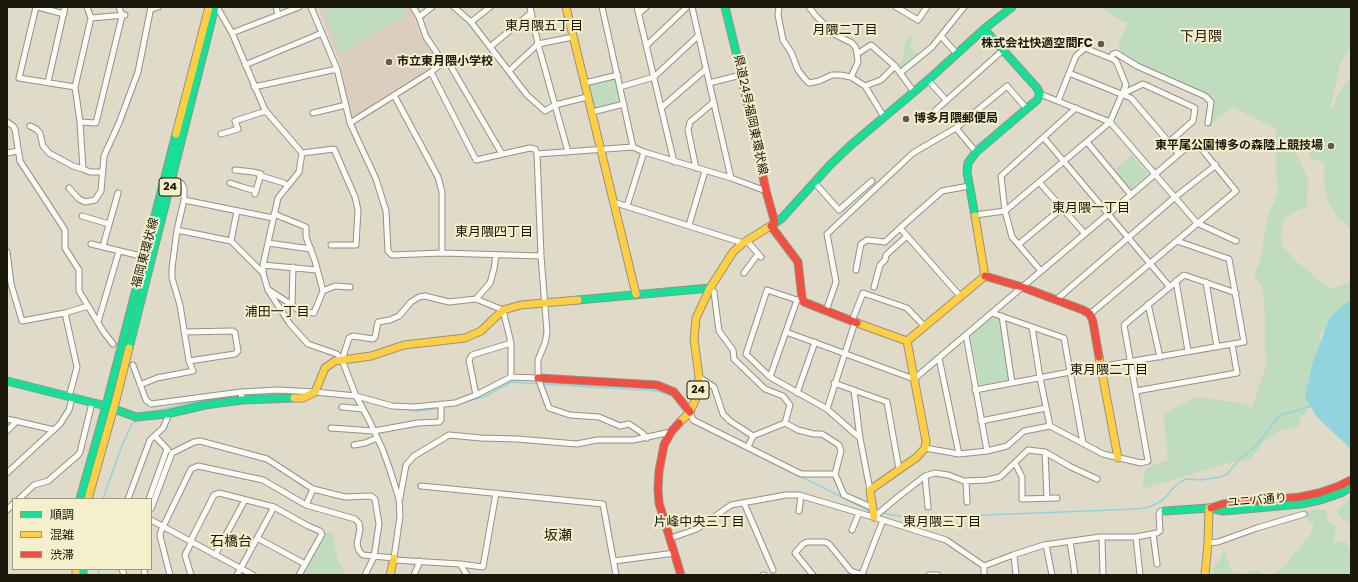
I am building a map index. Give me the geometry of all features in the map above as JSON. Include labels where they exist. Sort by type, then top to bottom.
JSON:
[{"type":"street","points":[[64,14],[37,7],[19,78],[75,87]]},
{"type":"street","points":[[48,82],[66,7]]},
{"type":"street","points":[[83,170],[80,122],[75,87],[91,18],[87,7]]},
{"type":"street","points":[[80,122],[96,123],[124,15],[119,7]]},
{"type":"street","points":[[69,188],[79,199],[85,202],[95,200],[102,191],[104,156],[119,123],[138,72],[151,8],[158,7]]},
{"type":"street","name":"福岡東環状線","points":[[80,498],[110,407],[168,179],[209,7]]},
{"type":"street","points":[[216,7],[232,33],[254,87],[266,111],[302,153],[299,172],[278,198],[263,265],[263,273],[268,290],[290,324],[308,344],[337,354],[342,360],[356,396],[377,438],[390,470],[399,499],[400,516],[394,559],[390,575]]},
{"type":"street","name":"福岡東環状線","points":[[88,498],[145,257],[216,7]]},
{"type":"street","points":[[276,7],[278,15]]},
{"type":"street","points":[[232,33],[299,7]]},
{"type":"street","points":[[311,7],[337,69],[350,123],[376,179],[386,211],[388,251],[392,255],[442,253],[541,256]]},
{"type":"street","points":[[413,7],[419,17],[426,37],[443,62],[450,65],[502,154]]},
{"type":"street","points":[[419,17],[432,7]]},
{"type":"street","points":[[454,7],[471,22],[527,95],[545,111],[555,105],[587,97]]},
{"type":"street","points":[[471,22],[490,7]]},
{"type":"street","points":[[566,7],[636,294]]},
{"type":"street","points":[[602,7],[633,147]]},
{"type":"street","points":[[637,7],[674,162]]},
{"type":"street","points":[[639,14],[646,7]]},
{"type":"street","points":[[647,45],[687,7]]},
{"type":"street","points":[[692,7],[731,178]]},
{"type":"street","name":"県道24号福岡東環状線","points":[[725,7],[773,225]]},
{"type":"street","points":[[779,7],[778,15],[783,40],[798,70],[805,79],[809,83],[819,81],[832,75],[851,77],[865,86],[884,117]]},
{"type":"street","points":[[809,7],[829,29],[836,35],[852,43],[856,48],[858,62],[851,77]]},
{"type":"street","points":[[896,7],[918,20],[927,7]]},
{"type":"street","points":[[900,73],[932,47],[964,7]]},
{"type":"street","points":[[770,377],[786,332],[800,299],[798,262],[773,225],[782,218],[814,182],[851,146],[928,80],[984,29],[1012,7]]},
{"type":"street","points":[[490,47],[530,10],[568,152]]},
{"type":"street","points":[[91,18],[124,15]]},
{"type":"street","points":[[984,29],[1037,88],[1040,94],[1110,122],[1197,224],[1236,241]]},
{"type":"street","points":[[245,65],[322,33]]},
{"type":"street","points":[[509,71],[538,44],[573,36]]},
{"type":"street","points":[[620,87],[654,77],[698,36]]},
{"type":"street","points":[[941,36],[957,54]]},
{"type":"street","points":[[857,54],[870,45],[873,46],[895,66],[914,92]]},
{"type":"street","points":[[975,215],[1005,211],[1110,122],[1126,85],[1117,63],[1111,58],[1085,48],[1076,56],[1058,101]]},
{"type":"street","points":[[927,118],[1003,50]]},
{"type":"street","points":[[1111,58],[1113,54],[1116,53],[1137,66],[1205,96],[1211,102],[1208,123]]},
{"type":"street","points":[[350,123],[431,72],[443,62]]},
{"type":"street","points":[[865,86],[881,80],[895,66]]},
{"type":"street","points":[[254,87],[337,69]]},
{"type":"street","points":[[661,108],[706,69]]},
{"type":"street","points":[[431,72],[476,160],[530,148],[535,149],[538,154],[541,256],[547,332],[545,343],[538,360],[538,378],[549,408],[570,415],[599,417],[620,426],[629,424],[647,438]]},
{"type":"street","points":[[1069,73],[1131,98],[1178,154]]},
{"type":"street","points":[[585,84],[618,75]]},
{"type":"street","points":[[709,83],[741,75]]},
{"type":"street","points":[[928,80],[946,100]]},
{"type":"street","points":[[1122,94],[1144,84],[1195,108],[1193,121],[1168,143]]},
{"type":"street","points":[[826,311],[836,282],[827,234],[913,153],[956,128],[1007,86],[1027,109]]},
{"type":"street","points":[[985,276],[969,186],[967,172],[968,163],[976,152],[1037,100],[1040,94]]},
{"type":"street","points":[[394,95],[438,177],[442,192],[442,253]]},
{"type":"street","points":[[696,168],[688,130],[690,122],[714,102]]},
{"type":"street","points":[[592,112],[624,104]]},
{"type":"street","points":[[313,113],[346,106]]},
{"type":"street","points":[[1041,271],[1012,237],[1005,211],[1001,176],[1076,108]]},
{"type":"street","points":[[221,134],[238,129],[235,121],[266,111]]},
{"type":"street","points":[[7,122],[15,129],[20,161],[65,230],[65,248],[79,270],[80,291],[113,344]]},
{"type":"street","points":[[30,126],[40,133],[43,146],[49,153],[83,170],[90,172],[103,172]]},
{"type":"street","points":[[956,128],[976,152]]},
{"type":"street","points":[[1044,138],[1169,286]]},
{"type":"street","points":[[1087,142],[1131,195]]},
{"type":"street","points":[[914,379],[1178,154],[1193,142],[1196,142],[1236,191],[1090,314]]},
{"type":"street","points":[[538,154],[633,147],[674,162],[731,178],[766,191]]},
{"type":"street","points":[[302,153],[334,148],[355,197],[358,210],[356,245],[331,246]]},
{"type":"street","points":[[7,153],[18,151]]},
{"type":"street","points":[[627,206],[644,152]]},
{"type":"street","points":[[1056,300],[1174,198],[1216,165]]},
{"type":"street","points":[[235,170],[261,174],[261,176],[284,183],[287,186]]},
{"type":"street","points":[[689,225],[705,170]]},
{"type":"street","points":[[230,182],[256,193],[261,176]]},
{"type":"street","points":[[140,385],[157,378],[193,371],[189,361],[180,305],[172,278],[177,230],[184,200],[184,188],[181,183],[168,179]]},
{"type":"street","points":[[814,182],[839,210],[872,181]]},
{"type":"street","points":[[1039,182],[1085,234]]},
{"type":"street","points":[[856,270],[862,244],[867,240],[885,242],[942,191],[969,186]]},
{"type":"street","points":[[103,246],[118,192]]},
{"type":"street","points":[[184,200],[237,211],[274,216],[306,227],[306,237],[323,291],[314,313],[301,312],[268,290]]},
{"type":"street","points":[[613,202],[745,242],[760,255],[750,262],[744,273]]},
{"type":"street","points":[[1019,244],[1062,208]]},
{"type":"street","points":[[231,241],[237,211]]},
{"type":"street","points":[[82,216],[109,224]]},
{"type":"street","name":"24","points":[[681,575],[676,553],[659,503],[658,488],[659,471],[664,445],[671,432],[690,412],[697,396],[699,377],[694,339],[696,318],[710,288],[733,252],[745,242],[773,225]]},
{"type":"street","points":[[900,228],[960,296]]},
{"type":"street","points":[[177,230],[231,241],[263,273]]},
{"type":"street","points":[[874,287],[880,265],[885,260],[886,255],[907,236]]},
{"type":"street","points":[[975,390],[1130,361],[1244,342],[1229,259],[1177,241]]},
{"type":"street","points":[[268,242],[311,249]]},
{"type":"street","points":[[91,244],[145,257]]},
{"type":"street","points":[[98,322],[119,251]]},
{"type":"street","points":[[7,252],[11,284],[22,321],[65,313],[88,306]]},
{"type":"street","points":[[476,299],[490,283],[496,255]]},
{"type":"street","points":[[263,265],[317,270]]},
{"type":"street","points":[[292,305],[293,267]]},
{"type":"street","points":[[925,448],[959,454],[987,451],[1007,446],[1024,431],[1050,426],[1103,454],[1141,463],[1148,461],[1124,325],[1184,274],[1236,293]]},
{"type":"street","points":[[985,276],[1056,300],[1090,314],[1093,322],[1118,458]]},
{"type":"street","points":[[907,341],[985,276]]},
{"type":"street","points":[[1176,281],[1188,351]]},
{"type":"street","points":[[1206,282],[1217,347]]},
{"type":"street","points":[[323,291],[335,286],[350,287]]},
{"type":"street","points":[[7,381],[110,407],[125,413],[142,417],[205,405],[242,400],[303,398],[315,392],[325,368],[335,361],[370,356],[404,345],[465,338],[481,331],[503,310],[521,305],[710,288],[714,292],[719,331],[733,350],[734,359],[765,389],[783,396],[790,404],[786,423]]},
{"type":"street","points":[[860,438],[827,409],[770,377],[746,354],[767,290],[800,299],[853,322],[907,341]]},
{"type":"street","points":[[827,409],[862,293],[907,308],[925,327]]},
{"type":"street","points":[[342,360],[349,338],[353,336],[373,339],[375,337],[378,322],[390,320],[399,316],[411,302],[419,297],[425,296],[449,302],[476,299],[503,310]]},
{"type":"street","points":[[1148,304],[1160,356]]},
{"type":"street","points":[[503,310],[511,342],[511,377]]},
{"type":"street","points":[[992,312],[1064,338],[1083,443]]},
{"type":"street","points":[[7,473],[54,430],[68,410],[77,367],[65,313]]},
{"type":"street","points":[[1002,316],[1012,384]]},
{"type":"street","points":[[1032,327],[1040,378],[1050,426]]},
{"type":"street","points":[[184,332],[233,331],[235,333],[238,351],[235,354],[189,361]]},
{"type":"street","points":[[786,332],[914,379]]},
{"type":"street","points":[[966,335],[987,451]]},
{"type":"street","points":[[870,490],[917,457],[925,448],[926,441],[907,341]]},
{"type":"street","points":[[476,395],[469,360],[472,355],[511,342]]},
{"type":"street","points":[[797,393],[815,342]]},
{"type":"street","points":[[1136,391],[1237,373],[1232,344]]},
{"type":"street","points":[[939,358],[959,454]]},
{"type":"street","points":[[133,365],[146,400],[151,404],[241,392],[278,390],[356,396],[392,406],[455,403],[476,395],[511,377],[657,385],[674,392],[690,412],[693,420],[801,474],[835,474]]},
{"type":"street","points":[[699,377],[714,387],[722,414],[730,421],[754,436]]},
{"type":"street","points":[[834,383],[887,402],[899,469]]},
{"type":"street","points":[[854,390],[860,438],[874,517]]},
{"type":"street","points":[[241,392],[242,400]]},
{"type":"street","points":[[20,498],[34,485],[48,481],[78,455],[92,403]]},
{"type":"street","points":[[331,428],[374,431],[418,423],[439,422],[441,420],[441,404]]},
{"type":"street","points":[[342,407],[363,409]]},
{"type":"street","points":[[981,421],[1046,408]]},
{"type":"street","points":[[128,498],[150,440],[163,428],[167,419],[163,414]]},
{"type":"street","points":[[7,418],[54,430]]},
{"type":"street","points":[[7,431],[17,421]]},
{"type":"street","points":[[748,447],[754,436],[786,423],[804,431],[814,434],[822,434],[838,445],[841,451],[835,474],[844,495],[873,508]]},
{"type":"street","points":[[399,499],[403,487],[406,465],[414,456],[449,436],[517,439],[577,444],[597,440],[632,440],[671,432]]},
{"type":"street","points":[[155,436],[172,453]]},
{"type":"street","points":[[354,445],[365,443],[377,438]]},
{"type":"street","points":[[152,506],[172,453],[194,442],[200,441],[268,459],[313,489],[345,497],[370,496],[375,499],[379,524],[374,556],[365,575]]},
{"type":"street","points":[[149,498],[167,449]]},
{"type":"street","points":[[874,517],[925,476],[935,473],[948,475],[964,481],[987,480],[1000,477],[1028,450],[1045,452],[1071,467],[1097,479]]},
{"type":"street","points":[[1045,452],[1047,498]]},
{"type":"street","points":[[1016,463],[1022,477],[1022,499],[1057,498]]},
{"type":"street","points":[[170,575],[160,536],[163,526],[191,469],[198,466],[263,480],[306,505],[355,519],[359,523],[360,529],[357,544],[363,555],[394,559],[483,567],[496,493]]},
{"type":"street","points":[[925,476],[928,507]]},
{"type":"street","name":"ユニバ通り","points":[[1209,508],[1223,504],[1312,495],[1339,486],[1351,480]]},
{"type":"street","points":[[966,481],[967,502]]},
{"type":"street","points":[[421,486],[603,504],[616,575]]},
{"type":"street","name":"ユニバ通り","points":[[1209,508],[1224,511],[1301,504],[1341,493],[1351,487]]},
{"type":"street","points":[[306,505],[313,489]]},
{"type":"street","points":[[191,575],[185,555],[214,495],[219,493],[274,507],[320,531],[322,534],[300,575]]},
{"type":"street","points":[[671,538],[697,529],[731,505],[786,495],[801,496],[946,540],[984,566]]},
{"type":"street","points":[[799,511],[801,496]]},
{"type":"street","points":[[216,555],[245,500]]},
{"type":"street","points":[[744,503],[773,570]]},
{"type":"street","points":[[237,575],[274,507]]},
{"type":"street","points":[[984,566],[1046,545],[1102,537],[1136,537],[1153,534],[1160,531],[1159,514],[1161,511],[1209,508],[1205,575]]},
{"type":"street","points":[[852,530],[859,513]]},
{"type":"street","points":[[1208,543],[1218,542],[1257,528],[1304,514]]},
{"type":"street","points":[[152,520],[254,575]]},
{"type":"street","points":[[813,575],[795,553],[803,544],[807,542],[825,542],[829,544],[851,571],[862,575],[883,520]]},
{"type":"street","points":[[1153,534],[1157,564]]},
{"type":"street","points":[[1102,537],[1103,575]]},
{"type":"street","points":[[1136,537],[1140,575]]},
{"type":"street","points":[[257,538],[305,564]]},
{"type":"street","points":[[1070,541],[1075,575]]},
{"type":"street","points":[[1046,545],[1052,575]]},
{"type":"street","points":[[614,561],[676,553]]},
{"type":"street","points":[[1014,555],[1016,575]]},
{"type":"street","points":[[414,575],[420,561]]},
{"type":"street","points":[[460,564],[467,575]]},
{"type":"street","points":[[984,566],[984,575]]},
{"type":"street","points":[[929,575],[938,575]]},
{"type":"shaded area","name":"市立東月隈小学校","points":[[318,7],[409,7],[414,16],[421,37],[438,63],[354,118],[350,116],[341,66]]},
{"type":"green space","points":[[333,7],[403,7],[407,14],[340,54],[324,11]]},
{"type":"green space","points":[[1104,7],[1351,7],[1351,45],[1340,64],[1330,109],[1334,107],[1344,84],[1351,77],[1351,229],[1336,215],[1327,199],[1323,177],[1325,164],[1309,157],[1313,135],[1295,151],[1308,180],[1307,207],[1296,211],[1284,219],[1281,233],[1283,247],[1298,263],[1320,282],[1331,289],[1351,281],[1351,304],[1331,326],[1320,332],[1322,355],[1311,401],[1304,415],[1301,415],[1299,426],[1284,429],[1267,439],[1249,460],[1232,462],[1142,489],[1146,468],[1167,460],[1163,414],[1196,397],[1233,402],[1252,407],[1267,366],[1265,350],[1265,313],[1262,285],[1254,275],[1261,259],[1267,219],[1278,193],[1275,149],[1276,129],[1232,107],[1210,125],[1213,102],[1211,96],[1149,69],[1123,55],[1118,45],[1128,23],[1116,18],[1103,9]]},
{"type":"green space","points":[[910,35],[914,38],[910,46],[919,55],[912,59],[902,69],[898,64],[901,62],[904,54],[903,48]]},
{"type":"green space","points":[[615,78],[620,99],[618,102],[597,107],[594,105],[588,85]]},
{"type":"green space","points":[[1132,155],[1148,174],[1130,189],[1114,170]]},
{"type":"green space","points":[[991,317],[999,318],[1009,380],[980,385],[970,336]]},
{"type":"green space","points":[[1351,497],[1351,522],[1343,520],[1336,511]]},
{"type":"green space","points":[[1315,509],[1327,510],[1327,520],[1337,527],[1332,542],[1346,542],[1351,554],[1351,575],[1271,575],[1284,566],[1310,535],[1314,524],[1309,522],[1305,513]]},
{"type":"green space","points":[[326,532],[334,533],[333,543],[338,560],[344,569],[342,575],[303,575]]},
{"type":"green space","points":[[1224,550],[1231,571],[1241,575],[1215,575],[1212,569],[1219,561]]},
{"type":"green space","points":[[1257,569],[1264,575],[1241,575]]},
{"type":"water","points":[[1347,302],[1351,302],[1351,449],[1317,417],[1305,397],[1313,362],[1330,317]]},
{"type":"waterway","points":[[461,403],[486,396],[511,382],[658,391],[670,395],[675,399]]},
{"type":"waterway","points":[[243,396],[257,394],[291,395]]},
{"type":"waterway","points":[[145,413],[210,399],[240,396]]},
{"type":"waterway","points":[[677,402],[685,413]]},
{"type":"waterway","points":[[882,513],[912,518],[1137,509],[1150,507],[1163,500],[1175,486],[1186,479],[1201,480],[1220,477],[1227,474],[1239,460],[1255,447],[1280,415],[1312,406]]},
{"type":"waterway","points":[[406,409],[417,411],[440,408]]},
{"type":"waterway","points":[[103,498],[121,448],[132,424],[138,420]]},
{"type":"waterway","points":[[755,454],[870,511]]},
{"type":"waterway","points":[[98,570],[99,575]]},
{"type":"traffic: fast","points":[[129,348],[215,7]]},
{"type":"traffic: fast","points":[[725,7],[738,60]]},
{"type":"traffic: fast","points":[[775,223],[782,218],[831,164],[851,145],[928,80],[984,29],[1012,7]]},
{"type":"traffic: fast","points":[[975,216],[967,172],[968,163],[976,152],[1037,100],[1040,94],[1037,88],[984,29]]},
{"type":"traffic: fast","points":[[80,498],[106,406],[176,134]]},
{"type":"traffic: fast","points":[[578,300],[710,288]]},
{"type":"traffic: fast","points":[[7,381],[106,406],[136,417],[167,414],[205,405],[242,400],[294,398]]},
{"type":"traffic: fast","points":[[1165,511],[1209,508],[1224,511],[1301,504],[1341,493],[1351,487]]},
{"type":"traffic: fast","points":[[83,570],[83,575]]},
{"type":"traffic: slow","points":[[176,134],[209,7]]},
{"type":"traffic: slow","points":[[566,7],[636,294]]},
{"type":"traffic: slow","points":[[975,216],[985,276]]},
{"type":"traffic: slow","points":[[679,423],[690,412],[697,396],[699,377],[694,339],[696,318],[710,288],[733,252],[743,243],[772,225]]},
{"type":"traffic: slow","points":[[907,341],[985,276]]},
{"type":"traffic: slow","points":[[294,398],[303,398],[315,392],[325,368],[335,361],[371,356],[404,345],[465,338],[481,331],[503,310],[521,305],[578,300]]},
{"type":"traffic: slow","points":[[857,323],[907,341]]},
{"type":"traffic: slow","points":[[874,517],[870,490],[917,457],[925,448],[926,441],[907,341]]},
{"type":"traffic: slow","points":[[88,498],[129,348]]},
{"type":"traffic: slow","points":[[1099,357],[1118,458]]},
{"type":"traffic: slow","points":[[1205,575],[1209,508]]},
{"type":"traffic: slow","points":[[390,575],[394,558]]},
{"type":"traffic: slow","points":[[76,570],[76,575]]},
{"type":"traffic: jam","points":[[738,60],[766,191],[775,223],[772,225]]},
{"type":"traffic: jam","points":[[771,226],[798,262],[802,298],[804,302],[857,323]]},
{"type":"traffic: jam","points":[[985,276],[1022,287],[1090,314],[1093,322],[1099,357]]},
{"type":"traffic: jam","points":[[538,378],[657,385],[674,392],[690,412]]},
{"type":"traffic: jam","points":[[679,423],[671,432],[664,445],[659,471],[658,489],[659,503],[681,575]]},
{"type":"traffic: jam","points":[[1211,508],[1223,504],[1300,497],[1319,493],[1351,480]]},
{"type":"place","name":"株式会社快適空間FC","points":[[1101,44]]},
{"type":"place","name":"市立東月隈小学校","points":[[389,62]]},
{"type":"place","name":"博多月隈郵便局","points":[[906,119]]},
{"type":"place","name":"東平尾公園博多の森陸上競技場","points":[[1331,146]]},
{"type":"district","name":"東月隈五丁目","points":[[544,27]]},
{"type":"district","name":"月隈二丁目","points":[[845,31]]},
{"type":"district","name":"下月隈","points":[[1201,37]]},
{"type":"district","name":"東月隈一丁目","points":[[1091,209]]},
{"type":"district","name":"東月隈四丁目","points":[[494,233]]},
{"type":"district","name":"浦田一丁目","points":[[277,313]]},
{"type":"district","name":"東月隈二丁目","points":[[1109,371]]},
{"type":"district","name":"片峰中央三丁目","points":[[699,523]]},
{"type":"district","name":"東月隈三丁目","points":[[942,523]]},
{"type":"district","name":"坂瀬","points":[[558,536]]},
{"type":"district","name":"石橋台","points":[[231,542]]}]
